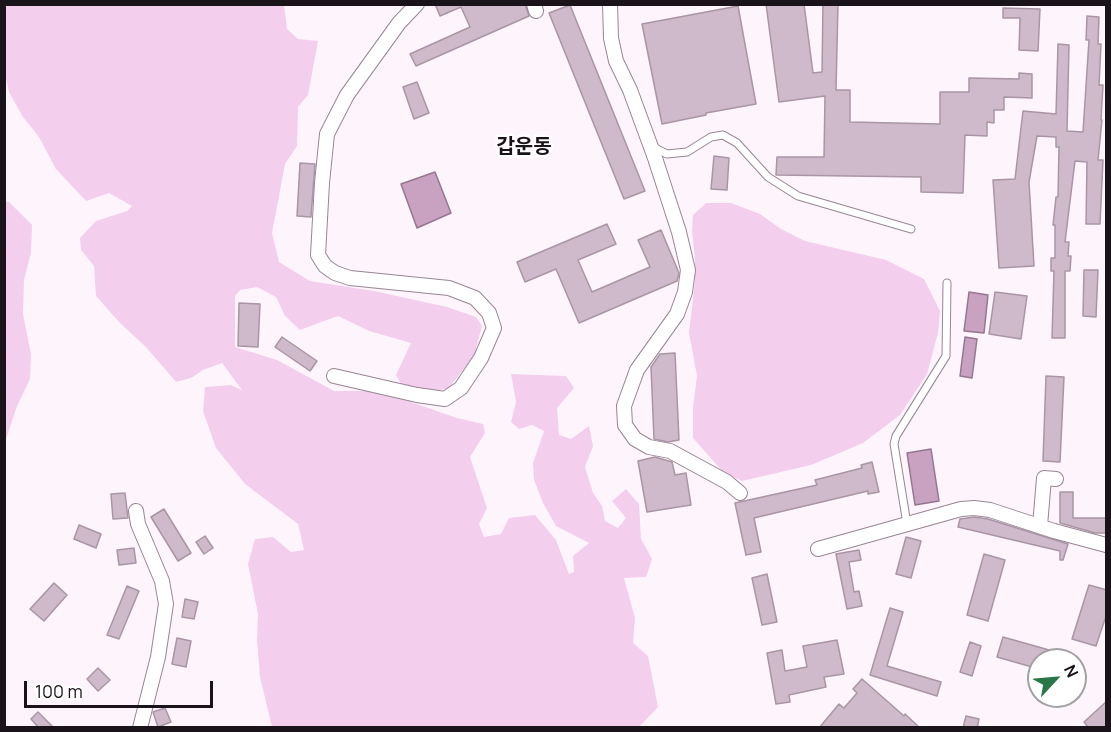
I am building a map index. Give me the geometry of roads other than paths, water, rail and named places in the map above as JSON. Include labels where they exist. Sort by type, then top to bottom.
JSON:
[{"type":"street","points":[[334,376],[445,399],[461,388],[481,358],[494,328],[489,313],[475,298],[449,288],[350,278],[335,273],[325,266],[318,255],[327,134],[347,95],[399,23],[417,4]]},
{"type":"street","points":[[610,4],[611,38],[616,61],[630,90],[650,146],[679,232],[688,270],[686,292],[677,314],[637,370],[624,406],[625,425],[635,439],[649,447],[670,451],[680,456],[727,482],[740,493]]},
{"type":"street","points":[[1040,526],[1044,478],[1056,479]]},
{"type":"street","points":[[818,549],[961,509],[974,508],[990,510],[1107,544]]},
{"type":"street","points":[[136,511],[138,524],[162,581],[166,604],[158,657],[140,728]]},
{"type":"lane","points":[[650,146],[666,154],[687,152],[711,137],[723,135],[736,143],[768,177],[798,196],[911,229]]},
{"type":"lane","points":[[908,524],[894,444],[896,436],[946,356],[947,283]]},
{"type":"district","name":"갑운동","points":[[524,147]]}]
